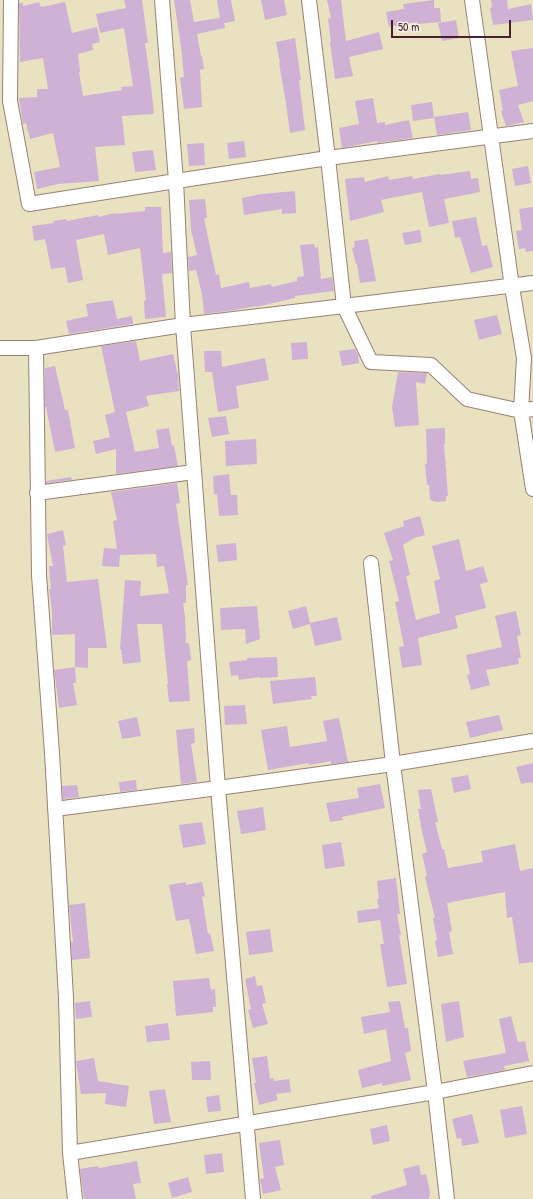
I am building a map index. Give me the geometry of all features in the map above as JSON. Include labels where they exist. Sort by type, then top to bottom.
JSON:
[{"type":"street","points":[[11,0],[10,101],[30,204],[328,158],[533,130]]},
{"type":"street","points":[[162,0],[176,181],[183,325],[194,472],[218,788],[248,1124],[253,1199]]},
{"type":"street","points":[[309,0],[344,306],[371,362],[431,365],[467,399],[527,410]]},
{"type":"street","points":[[472,0],[512,286],[524,358],[533,489]]},
{"type":"street","points":[[0,90],[10,101]]},
{"type":"street","points":[[0,348],[36,348],[183,325],[533,283]]},
{"type":"street","points":[[36,348],[39,575],[56,809],[66,998],[70,1154],[75,1199]]},
{"type":"street","points":[[37,493],[194,472]]},
{"type":"street","points":[[371,563],[393,764],[435,1092],[447,1199]]},
{"type":"street","points":[[56,809],[393,764],[533,741]]},
{"type":"street","points":[[70,1154],[435,1092],[533,1073]]},
{"type":"building","points":[[124,0],[142,0],[148,43],[145,43],[154,114],[122,116],[125,145],[95,147],[99,181],[58,184],[37,189],[34,172],[60,167],[53,133],[30,139],[26,123],[23,124],[19,98],[37,97],[37,89],[48,89],[43,58],[20,62],[19,3],[23,3],[23,6],[39,2],[41,7],[65,2],[72,33],[97,27],[100,42],[92,44],[93,50],[78,54],[83,96],[122,90],[121,87],[133,86],[124,28],[100,33],[96,14],[126,8]]},
{"type":"building","points":[[174,0],[190,0],[194,22],[220,18],[217,0],[231,0],[235,21],[224,23],[225,28],[197,34],[204,69],[200,70],[202,107],[184,109],[180,78],[184,77]]},
{"type":"building","points":[[261,0],[284,0],[287,15],[265,20]]},
{"type":"building","points":[[327,0],[341,0],[346,41],[379,32],[383,49],[349,57],[353,76],[335,79],[328,19],[331,18]]},
{"type":"building","points":[[434,0],[434,8],[440,8],[441,22],[417,24],[417,22],[389,27],[386,12],[404,9],[403,4]]},
{"type":"building","points":[[491,0],[507,0],[508,9],[531,4],[533,20],[493,25],[490,8],[492,7]]},
{"type":"building","points":[[456,20],[459,38],[442,41],[438,23]]},
{"type":"building","points":[[295,38],[301,80],[299,80],[305,130],[290,133],[276,42]]},
{"type":"building","points":[[533,48],[533,101],[518,105],[524,122],[506,126],[501,111],[503,110],[499,90],[518,86],[511,51]]},
{"type":"building","points":[[373,98],[377,123],[385,122],[385,125],[409,120],[413,138],[377,143],[377,141],[342,148],[339,128],[359,124],[355,101]]},
{"type":"building","points":[[432,102],[434,118],[413,121],[411,105]]},
{"type":"building","points":[[468,112],[471,130],[437,135],[434,117]]},
{"type":"building","points":[[244,141],[246,157],[229,159],[227,143]]},
{"type":"building","points":[[204,143],[205,165],[189,166],[187,144]]},
{"type":"building","points":[[153,150],[156,170],[135,172],[132,152]]},
{"type":"building","points":[[528,166],[531,183],[515,186],[512,169]]},
{"type":"building","points":[[470,171],[471,179],[478,178],[480,192],[444,199],[449,223],[429,227],[422,192],[381,200],[384,212],[350,221],[345,179],[364,177],[365,182],[388,176],[389,180],[412,176],[413,179]]},
{"type":"building","points":[[295,191],[296,213],[282,214],[282,209],[244,215],[242,198],[261,194]]},
{"type":"building","points":[[205,199],[207,218],[204,218],[216,275],[219,274],[221,288],[249,282],[250,288],[271,284],[272,287],[297,281],[297,277],[304,276],[300,245],[314,244],[315,248],[318,247],[321,279],[332,277],[334,291],[295,296],[295,298],[256,307],[204,314],[202,294],[196,270],[189,271],[188,257],[197,255],[191,230],[189,200]]},
{"type":"building","points":[[145,207],[161,207],[163,253],[171,252],[172,273],[162,274],[166,317],[145,319],[144,301],[146,300],[140,248],[108,255],[104,234],[76,240],[83,280],[68,283],[65,267],[51,269],[45,239],[34,241],[32,226],[54,223],[53,221],[66,219],[67,221],[98,215],[98,217],[115,213],[145,211]]},
{"type":"building","points":[[533,207],[533,251],[526,252],[525,248],[519,249],[516,231],[522,230],[519,209]]},
{"type":"building","points":[[476,217],[482,246],[487,245],[493,267],[471,273],[460,237],[455,238],[452,221]]},
{"type":"building","points":[[420,230],[422,242],[405,245],[402,233]]},
{"type":"building","points":[[368,239],[376,281],[360,283],[357,264],[352,248],[355,247],[354,241]]},
{"type":"building","points":[[113,300],[117,319],[132,316],[133,324],[69,334],[66,321],[88,316],[86,304]]},
{"type":"building","points":[[497,315],[502,334],[479,340],[474,320]]},
{"type":"building","points":[[136,341],[140,361],[173,354],[178,375],[179,391],[146,396],[149,406],[126,412],[135,452],[159,448],[156,430],[169,428],[172,446],[174,445],[178,466],[116,474],[116,449],[96,454],[93,441],[110,437],[105,415],[115,412],[101,346]]},
{"type":"building","points":[[307,342],[308,359],[292,360],[291,343]]},
{"type":"building","points":[[355,349],[358,355],[359,363],[342,366],[339,351]]},
{"type":"building","points":[[204,351],[221,351],[222,367],[265,358],[269,380],[236,386],[239,408],[218,412],[212,372],[205,372]]},
{"type":"building","points":[[55,366],[65,410],[68,410],[75,448],[55,452],[45,407],[45,368]]},
{"type":"building","points":[[398,372],[427,373],[425,384],[416,382],[419,425],[395,427],[392,407]]},
{"type":"building","points":[[226,416],[229,434],[212,437],[208,418]]},
{"type":"building","points":[[445,428],[444,444],[448,496],[446,496],[446,501],[437,502],[430,500],[429,485],[427,485],[425,464],[427,464],[426,429]]},
{"type":"building","points":[[256,439],[257,464],[226,466],[225,441]]},
{"type":"building","points":[[229,474],[231,495],[237,495],[238,515],[219,516],[217,494],[214,494],[213,476]]},
{"type":"building","points":[[71,477],[72,480],[46,483],[46,481]]},
{"type":"building","points":[[177,483],[180,503],[176,504],[188,585],[186,585],[186,603],[183,603],[186,643],[189,643],[191,660],[187,661],[190,701],[169,702],[162,624],[137,624],[141,662],[123,664],[120,649],[125,580],[141,581],[140,596],[169,593],[164,566],[157,567],[156,554],[120,555],[119,567],[102,566],[104,548],[117,549],[113,521],[117,520],[111,492]]},
{"type":"building","points":[[420,516],[425,535],[414,538],[403,545],[410,575],[406,576],[416,620],[440,613],[434,581],[440,579],[432,546],[459,539],[466,571],[483,566],[488,582],[480,584],[486,608],[455,616],[458,628],[418,638],[422,665],[402,668],[399,647],[404,646],[395,602],[399,601],[389,561],[393,560],[384,533],[404,526],[403,521]]},
{"type":"building","points":[[63,530],[66,545],[63,546],[67,582],[98,579],[107,648],[88,648],[88,668],[75,667],[75,634],[52,635],[49,566],[53,566],[47,534]]},
{"type":"building","points":[[236,543],[237,560],[218,562],[216,545]]},
{"type":"building","points":[[257,606],[260,639],[246,644],[245,629],[221,630],[220,608]]},
{"type":"building","points":[[306,606],[310,623],[337,617],[342,640],[315,646],[310,624],[293,629],[288,611]]},
{"type":"building","points":[[516,611],[521,635],[517,636],[521,658],[518,658],[519,664],[486,670],[490,685],[471,690],[467,675],[470,674],[466,655],[502,647],[495,616]]},
{"type":"building","points":[[277,657],[278,677],[260,677],[239,680],[238,675],[231,676],[229,662],[247,660],[247,658]]},
{"type":"building","points":[[75,667],[76,683],[73,683],[77,705],[59,708],[54,670]]},
{"type":"building","points":[[315,677],[317,696],[311,696],[312,699],[273,704],[270,681]]},
{"type":"building","points":[[245,705],[247,724],[225,725],[224,706]]},
{"type":"building","points":[[499,715],[503,730],[470,738],[466,722]]},
{"type":"building","points":[[137,717],[141,736],[122,739],[118,721]]},
{"type":"building","points":[[339,718],[348,762],[331,764],[331,761],[309,765],[309,763],[268,770],[261,730],[287,726],[290,747],[327,741],[323,721]]},
{"type":"building","points":[[194,728],[195,743],[191,744],[197,782],[181,784],[176,730]]},
{"type":"building","points":[[533,763],[533,782],[521,784],[516,767]]},
{"type":"building","points":[[468,775],[471,789],[454,793],[451,778]]},
{"type":"building","points":[[136,780],[137,790],[120,792],[119,782]]},
{"type":"building","points":[[380,784],[385,808],[342,817],[343,820],[330,822],[326,803],[359,798],[357,788]]},
{"type":"building","points":[[77,785],[79,797],[63,799],[62,786]]},
{"type":"building","points":[[431,789],[438,822],[435,822],[442,849],[444,849],[448,868],[483,862],[481,851],[515,844],[520,871],[533,868],[533,962],[519,964],[512,917],[507,918],[505,892],[447,903],[452,931],[449,932],[453,954],[438,957],[433,918],[435,918],[425,877],[427,876],[422,854],[427,852],[418,809],[421,809],[418,790]]},
{"type":"building","points":[[263,807],[266,830],[241,834],[237,811]]},
{"type":"building","points":[[202,822],[206,844],[183,848],[179,825]]},
{"type":"building","points":[[341,842],[345,866],[325,869],[322,845]]},
{"type":"building","points":[[396,878],[400,914],[397,914],[401,935],[399,935],[407,984],[387,987],[380,944],[384,944],[380,920],[358,923],[357,911],[379,908],[377,899],[379,899],[377,881]]},
{"type":"building","points":[[186,882],[186,885],[202,882],[205,896],[202,897],[208,934],[210,933],[214,951],[196,954],[189,919],[176,921],[169,885]]},
{"type":"building","points":[[85,903],[90,958],[72,960],[71,942],[73,942],[69,905]]},
{"type":"building","points":[[270,929],[273,952],[249,955],[246,932]]},
{"type":"building","points":[[255,976],[257,986],[262,985],[266,1003],[262,1004],[268,1024],[253,1028],[248,1010],[251,1009],[245,979]]},
{"type":"building","points":[[209,978],[211,990],[215,989],[216,1007],[213,1007],[213,1012],[176,1016],[173,981]]},
{"type":"building","points":[[90,1001],[92,1017],[76,1019],[75,1003]]},
{"type":"building","points":[[400,1001],[405,1028],[408,1028],[411,1051],[405,1053],[411,1080],[382,1086],[382,1083],[362,1088],[358,1070],[391,1061],[386,1029],[364,1034],[361,1017],[390,1012],[388,1002]]},
{"type":"building","points":[[459,1001],[464,1037],[446,1042],[441,1004]]},
{"type":"building","points":[[511,1016],[518,1042],[525,1041],[529,1061],[504,1066],[505,1070],[467,1077],[463,1061],[506,1053],[499,1019]]},
{"type":"building","points":[[168,1023],[170,1040],[147,1042],[145,1026]]},
{"type":"building","points":[[267,1056],[270,1079],[273,1078],[274,1081],[289,1079],[291,1092],[276,1094],[278,1100],[259,1105],[254,1083],[256,1083],[252,1058]]},
{"type":"building","points":[[94,1058],[98,1081],[129,1086],[126,1107],[105,1104],[106,1093],[81,1094],[76,1061]]},
{"type":"building","points":[[210,1061],[211,1080],[192,1080],[191,1062]]},
{"type":"building","points":[[165,1089],[171,1122],[154,1124],[149,1091]]},
{"type":"building","points":[[219,1095],[221,1111],[208,1112],[206,1097]]},
{"type":"building","points":[[522,1106],[527,1134],[505,1138],[500,1110]]},
{"type":"building","points":[[472,1114],[479,1143],[462,1146],[461,1138],[457,1139],[452,1119]]},
{"type":"building","points":[[387,1125],[390,1141],[373,1145],[370,1129]]},
{"type":"building","points":[[280,1140],[284,1165],[275,1167],[281,1190],[263,1194],[260,1179],[264,1178],[259,1143]]},
{"type":"building","points":[[222,1153],[224,1172],[206,1174],[204,1155]]},
{"type":"building","points":[[137,1161],[141,1183],[133,1184],[136,1199],[84,1199],[80,1169],[98,1166],[99,1168]]},
{"type":"building","points":[[419,1165],[421,1175],[426,1174],[430,1192],[429,1199],[372,1199],[371,1196],[407,1185],[403,1169]]},
{"type":"building","points":[[188,1177],[192,1192],[172,1198],[168,1183]]}]
